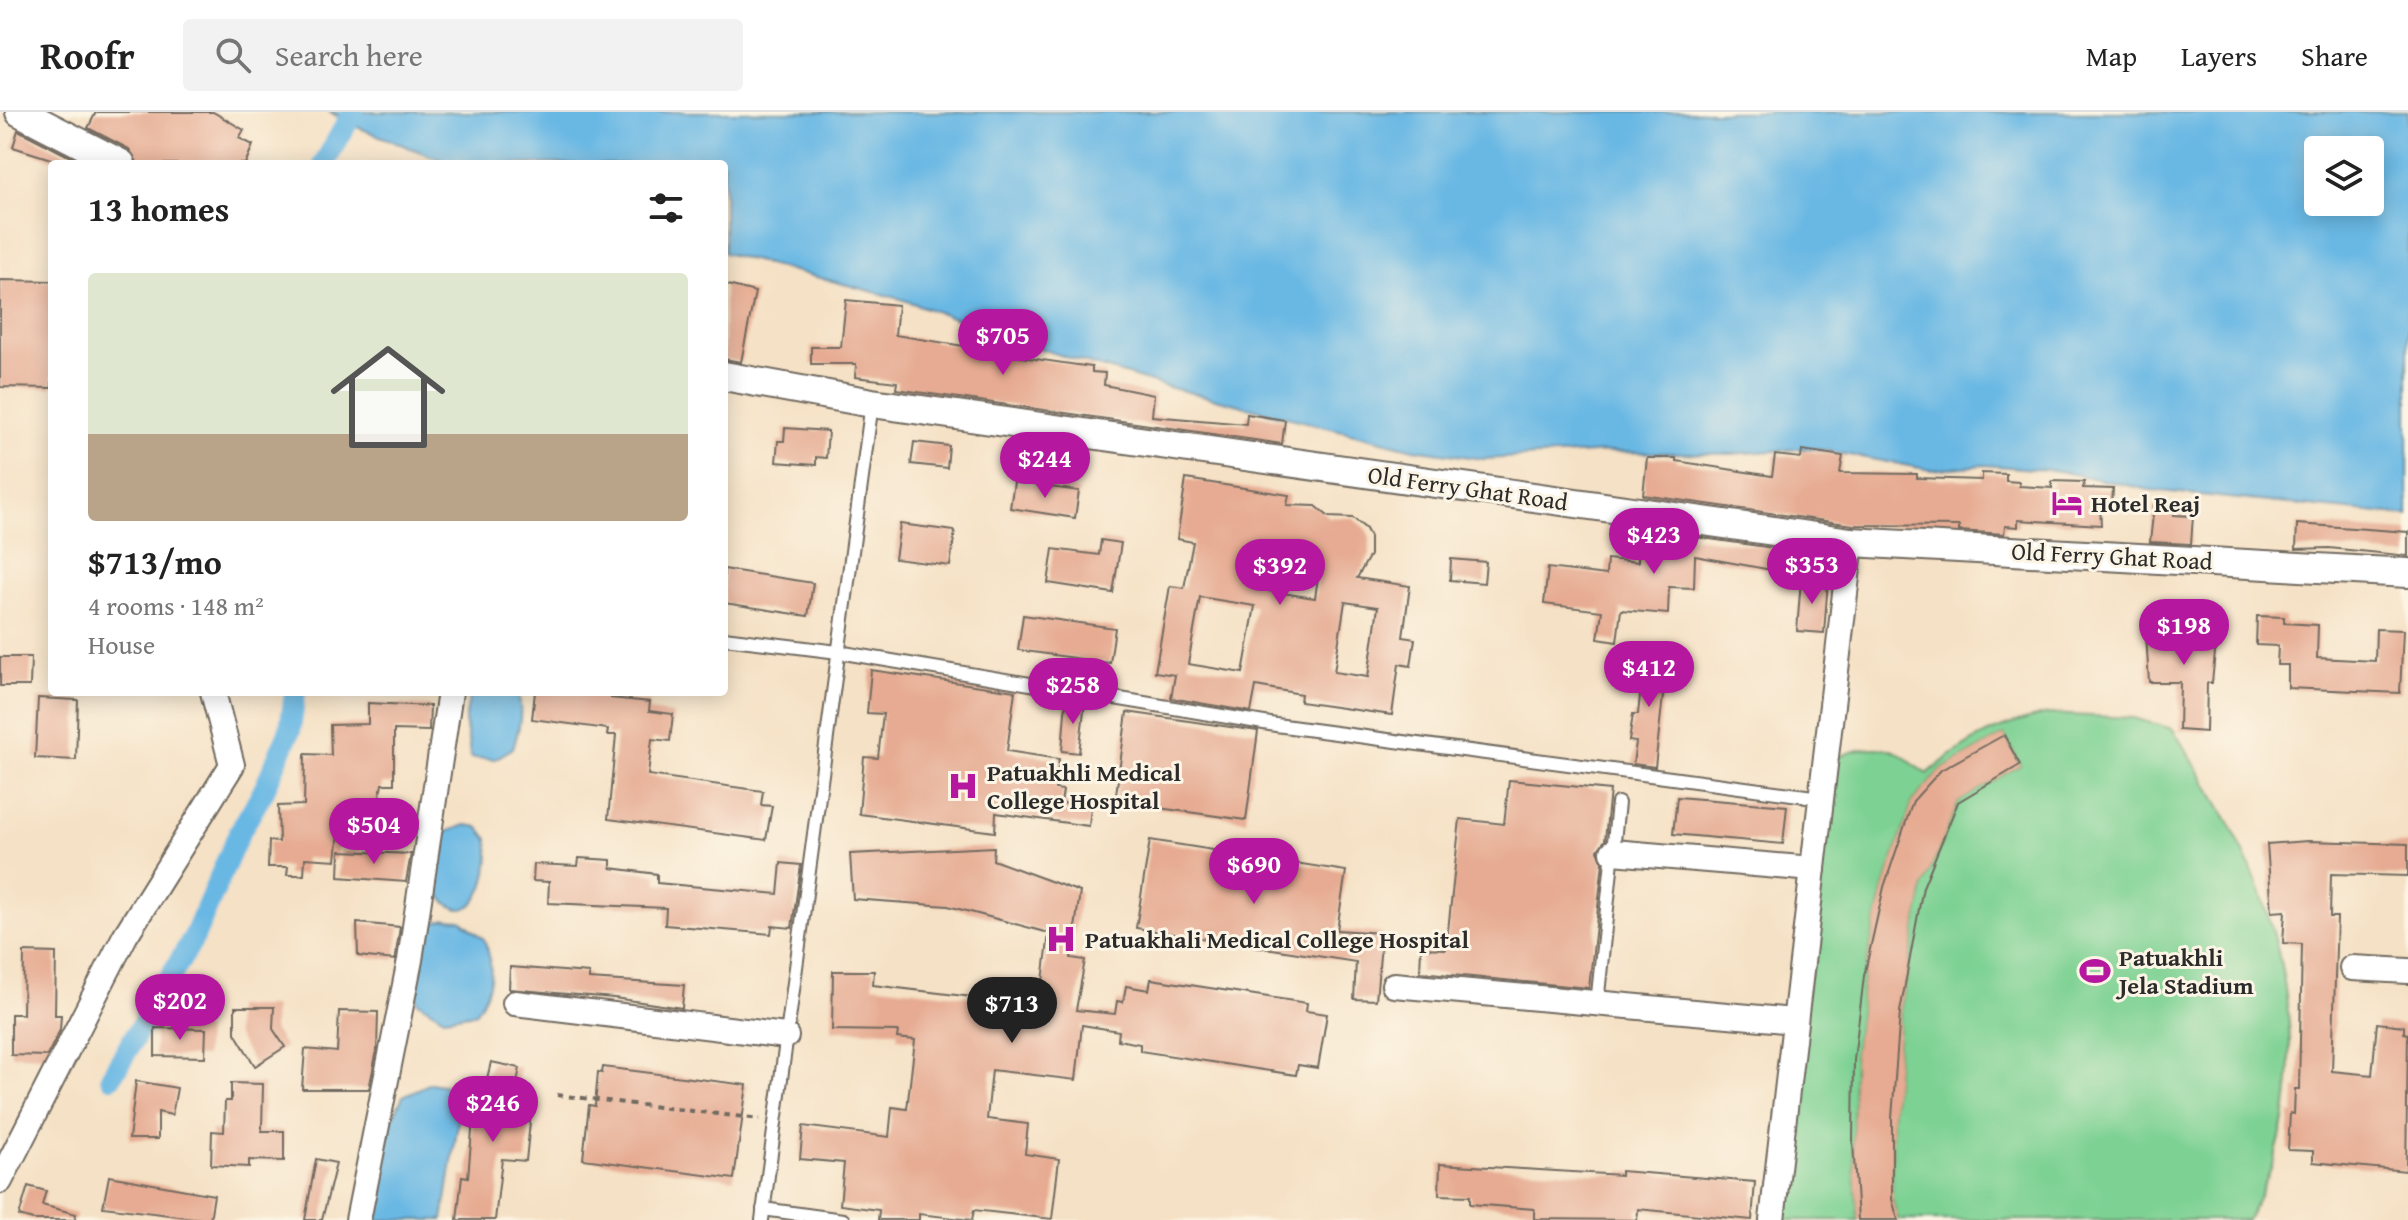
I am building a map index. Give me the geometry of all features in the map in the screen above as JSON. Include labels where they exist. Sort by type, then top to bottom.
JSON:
[{"type":"street","points":[[20,112],[113,160]]},
{"type":"street","name":"Old Ferry Ghat Road","points":[[728,377],[872,403],[1851,542],[2408,573]]},
{"type":"street","points":[[1772,1220],[1851,542]]},
{"type":"street","points":[[0,1181],[125,936],[232,765],[214,696]]},
{"type":"street","points":[[358,1220],[410,960],[449,696]]},
{"type":"street","points":[[1613,852],[1813,869]]},
{"type":"street","points":[[2352,968],[2408,971]]},
{"type":"street","points":[[1394,985],[1794,1021]]},
{"type":"street","points":[[515,1003],[786,1036]]},
{"type":"lane","points":[[843,1220],[762,1215],[872,403]]},
{"type":"lane","points":[[728,638],[838,652],[1276,725],[1821,798]]},
{"type":"lane","points":[[1597,1004],[1618,803]]},
{"type":"path","points":[[557,1095],[775,1121]]},
{"type":"green space","name":"Patuakhli Jela Stadium","points":[[2048,714],[2133,718],[2173,729],[2228,821],[2252,872],[2278,954],[2290,1039],[2289,1082],[2283,1124],[2270,1172],[2247,1220],[1898,1220],[1892,1199],[1892,1118],[1900,1012],[1923,887],[1958,802],[2020,765],[2004,735],[1941,770],[1913,801],[1884,887],[1864,976],[1854,1060],[1853,1142],[1858,1220],[1784,1220],[1830,764],[1845,754],[1875,748],[1901,755],[1927,774],[1983,735]]},
{"type":"water","points":[[330,112],[2408,112],[2408,516],[2150,490],[2059,471],[1984,465],[1931,470],[1811,448],[1731,454],[1612,452],[1483,459],[1414,449],[1168,387],[1053,353],[901,299],[728,254],[728,160],[441,160],[352,125]]},
{"type":"water","points":[[469,696],[518,696],[519,727],[513,748],[495,759],[471,758],[465,721]]},
{"type":"water","points":[[466,825],[478,827],[488,839],[489,855],[483,887],[477,899],[468,907],[458,909],[446,902],[433,886],[440,834]]},
{"type":"water","points":[[446,919],[461,920],[484,939],[491,968],[486,995],[475,1013],[444,1018],[418,1002],[411,989],[425,925]]},
{"type":"water","points":[[431,1083],[447,1086],[461,1103],[443,1220],[374,1220],[390,1124],[403,1096]]},
{"type":"building","points":[[96,112],[213,112],[244,130],[239,138],[253,145],[247,160],[136,160],[129,149],[88,128]]},
{"type":"building","points":[[18,130],[76,160],[54,160],[13,147]]},
{"type":"building","points":[[0,280],[48,281],[48,388],[0,387]]},
{"type":"building","points":[[728,285],[755,292],[741,362],[728,360]]},
{"type":"building","points":[[846,300],[898,305],[895,335],[995,351],[996,346],[1015,348],[1014,356],[1092,367],[1092,372],[1105,373],[1104,385],[1154,395],[1152,416],[1246,424],[1247,414],[1285,420],[1282,444],[896,389],[897,382],[855,377],[856,364],[811,364],[811,347],[841,347]]},
{"type":"building","points":[[785,428],[828,431],[826,458],[816,457],[816,465],[776,462],[778,441],[784,441]]},
{"type":"building","points":[[914,442],[949,446],[947,468],[911,464]]},
{"type":"building","points":[[1802,450],[1843,456],[1840,473],[1917,474],[1917,478],[1982,480],[1982,473],[2006,474],[2006,481],[2019,482],[2019,486],[2052,488],[2052,481],[2084,482],[2083,488],[2113,489],[2112,506],[2100,505],[2101,525],[2018,520],[2018,527],[2005,526],[2004,534],[1959,531],[1959,526],[1853,525],[1643,495],[1647,458],[1676,458],[1676,461],[1772,476],[1775,455],[1801,458]]},
{"type":"building","points":[[1186,479],[1289,495],[1287,505],[1316,506],[1329,517],[1353,518],[1370,537],[1370,555],[1357,578],[1410,586],[1403,637],[1415,639],[1411,666],[1399,664],[1392,715],[1300,702],[1301,694],[1256,686],[1251,712],[1171,698],[1175,675],[1155,672],[1170,586],[1184,588],[1193,542],[1177,539]],"holes":[[[1275,557],[1320,564],[1315,598],[1269,591]],[[1200,597],[1255,606],[1243,673],[1188,664]],[[1345,602],[1378,607],[1368,677],[1334,672]]]},
{"type":"building","points":[[1014,482],[1079,491],[1075,518],[1010,508]]},
{"type":"building","points":[[2154,505],[2175,507],[2174,515],[2193,516],[2191,544],[2150,542]]},
{"type":"building","points":[[900,524],[955,531],[950,566],[895,559]]},
{"type":"building","points":[[2297,524],[2408,532],[2408,556],[2329,548],[2296,549]]},
{"type":"building","points":[[1639,529],[1802,552],[1798,575],[1695,556],[1694,588],[1669,587],[1668,614],[1621,610],[1617,642],[1598,639],[1602,611],[1544,604],[1548,568],[1606,575],[1607,559],[1638,562]]},
{"type":"building","points":[[1101,540],[1121,543],[1113,593],[1048,583],[1053,549],[1099,555]]},
{"type":"building","points":[[1451,559],[1486,562],[1484,583],[1450,580]]},
{"type":"building","points":[[728,570],[813,583],[808,616],[728,604]]},
{"type":"building","points":[[1801,579],[1828,581],[1824,633],[1797,631]]},
{"type":"building","points":[[2166,607],[2182,608],[2182,631],[2217,632],[2212,683],[2207,683],[2206,732],[2179,730],[2180,682],[2149,682],[2146,635],[2165,636]]},
{"type":"building","points":[[1023,615],[1115,628],[1110,663],[1018,650]]},
{"type":"building","points":[[2257,616],[2284,617],[2284,623],[2318,625],[2317,658],[2375,661],[2376,629],[2403,630],[2400,693],[2288,688],[2288,665],[2277,665],[2278,646],[2256,645]]},
{"type":"building","points":[[1645,650],[1668,652],[1655,767],[1633,764],[1636,742],[1629,741],[1633,714],[1638,714]]},
{"type":"building","points":[[0,657],[31,657],[30,686],[0,686]]},
{"type":"building","points":[[871,670],[1015,691],[1007,751],[1059,759],[1055,789],[1063,790],[1061,803],[1091,807],[1089,826],[996,813],[995,832],[859,814],[864,757],[878,758],[883,714],[867,713]]},
{"type":"building","points":[[535,696],[611,696],[650,702],[649,711],[673,714],[670,741],[652,739],[648,775],[763,791],[761,805],[772,806],[766,840],[608,819],[616,735],[607,735],[608,729],[532,719]]},
{"type":"building","points":[[38,698],[78,700],[76,760],[35,758]]},
{"type":"building","points":[[1066,699],[1085,702],[1079,753],[1062,751]]},
{"type":"building","points":[[368,703],[430,706],[429,731],[394,730],[394,784],[382,784],[375,821],[341,814],[336,860],[305,858],[304,875],[287,875],[288,867],[268,867],[269,841],[279,842],[278,806],[304,805],[305,754],[331,755],[330,725],[368,724]]},
{"type":"building","points":[[1127,712],[1258,731],[1246,820],[1115,802]]},
{"type":"building","points":[[2004,735],[2020,765],[1958,802],[1923,887],[1900,1012],[1892,1118],[1892,1199],[1898,1220],[1858,1220],[1853,1142],[1854,1060],[1864,976],[1884,887],[1913,801],[1941,770]]},
{"type":"building","points":[[1509,780],[1610,790],[1605,840],[1598,850],[1603,862],[1589,988],[1420,972],[1421,948],[1446,949],[1460,819],[1504,824]]},
{"type":"building","points":[[1677,797],[1787,806],[1783,844],[1673,834]]},
{"type":"building","points":[[1150,840],[1346,871],[1337,930],[1382,933],[1376,1000],[1354,999],[1356,962],[1136,928]]},
{"type":"building","points":[[2308,841],[2408,844],[2408,876],[2331,874],[2330,917],[2337,917],[2332,1071],[2372,1075],[2377,1023],[2404,1026],[2404,1033],[2408,1034],[2406,1171],[2313,1162],[2313,1151],[2288,1150],[2290,1113],[2294,1114],[2295,1089],[2299,1089],[2302,944],[2283,943],[2285,911],[2272,912],[2267,844]]},
{"type":"building","name":"Patuakhali Medical College Hospital","points":[[994,847],[993,860],[1080,892],[1071,958],[1085,960],[1076,1010],[1115,1014],[1117,1001],[1123,1002],[1126,986],[1149,990],[1151,979],[1307,1003],[1306,1011],[1327,1014],[1318,1068],[1298,1065],[1296,1075],[1140,1051],[1140,1044],[1118,1040],[1119,1031],[1082,1025],[1076,1080],[992,1070],[987,1119],[1028,1124],[1025,1154],[1059,1159],[1052,1219],[974,1210],[972,1220],[919,1214],[919,1220],[878,1220],[879,1210],[840,1205],[844,1163],[800,1159],[803,1126],[889,1137],[892,1107],[907,1109],[915,1040],[897,1038],[898,1031],[832,1030],[833,971],[874,971],[873,985],[1040,1005],[1049,933],[948,906],[853,899],[850,854]]},
{"type":"building","points":[[340,851],[411,854],[406,882],[339,877]]},
{"type":"building","points":[[579,858],[611,860],[611,868],[657,874],[657,883],[778,894],[781,863],[801,865],[792,928],[772,926],[771,934],[665,925],[666,908],[548,903],[549,882],[533,881],[534,864],[578,866]]},
{"type":"building","points":[[357,923],[400,927],[395,960],[358,956]]},
{"type":"building","points":[[24,952],[56,953],[55,1015],[61,1015],[60,1030],[47,1056],[11,1055],[11,1014],[23,1014]]},
{"type":"building","points":[[510,967],[589,973],[589,979],[684,985],[682,1008],[614,998],[509,989]]},
{"type":"building","points":[[235,1007],[274,1007],[273,1029],[285,1047],[255,1066],[235,1033]]},
{"type":"building","points":[[339,1011],[378,1012],[377,1050],[369,1089],[302,1089],[305,1049],[337,1052]]},
{"type":"building","points":[[155,1028],[206,1029],[205,1057],[155,1056]]},
{"type":"building","points":[[491,1062],[520,1068],[511,1110],[531,1112],[526,1161],[502,1159],[495,1220],[457,1220],[462,1176],[468,1177],[474,1107],[480,1108]]},
{"type":"building","points":[[603,1067],[747,1085],[734,1179],[583,1159],[589,1105],[595,1106],[598,1072],[602,1073]]},
{"type":"building","points":[[136,1081],[177,1088],[172,1115],[158,1112],[158,1139],[129,1139]]},
{"type":"building","points":[[231,1083],[263,1084],[262,1131],[284,1131],[284,1161],[249,1160],[249,1167],[211,1165],[212,1131],[224,1132],[225,1101],[231,1101]]},
{"type":"building","points":[[316,1159],[336,1163],[322,1220],[305,1220]]},
{"type":"building","points":[[1440,1164],[1621,1175],[1621,1171],[1755,1182],[1752,1220],[1638,1209],[1637,1220],[1534,1219],[1534,1209],[1470,1204],[1470,1196],[1439,1195]]},
{"type":"building","points":[[109,1176],[214,1195],[210,1220],[103,1207]]},
{"type":"building","points":[[28,1186],[46,1191],[42,1205],[76,1214],[75,1220],[33,1220],[19,1216]]},
{"type":"waterway","points":[[326,160],[353,112]]},
{"type":"waterway","points":[[111,1077],[194,937],[239,833],[263,792],[290,730],[294,696]]},
{"type":"place","name":"Hotel Reaj","points":[[2067,503]]},
{"type":"place","name":"Patuakhli Medical College Hospital","points":[[963,786]]},
{"type":"place","name":"Patuakhali Medical College Hospital","points":[[1061,939]]},
{"type":"place","name":"Patuakhli Jela Stadium","points":[[2095,971]]}]
